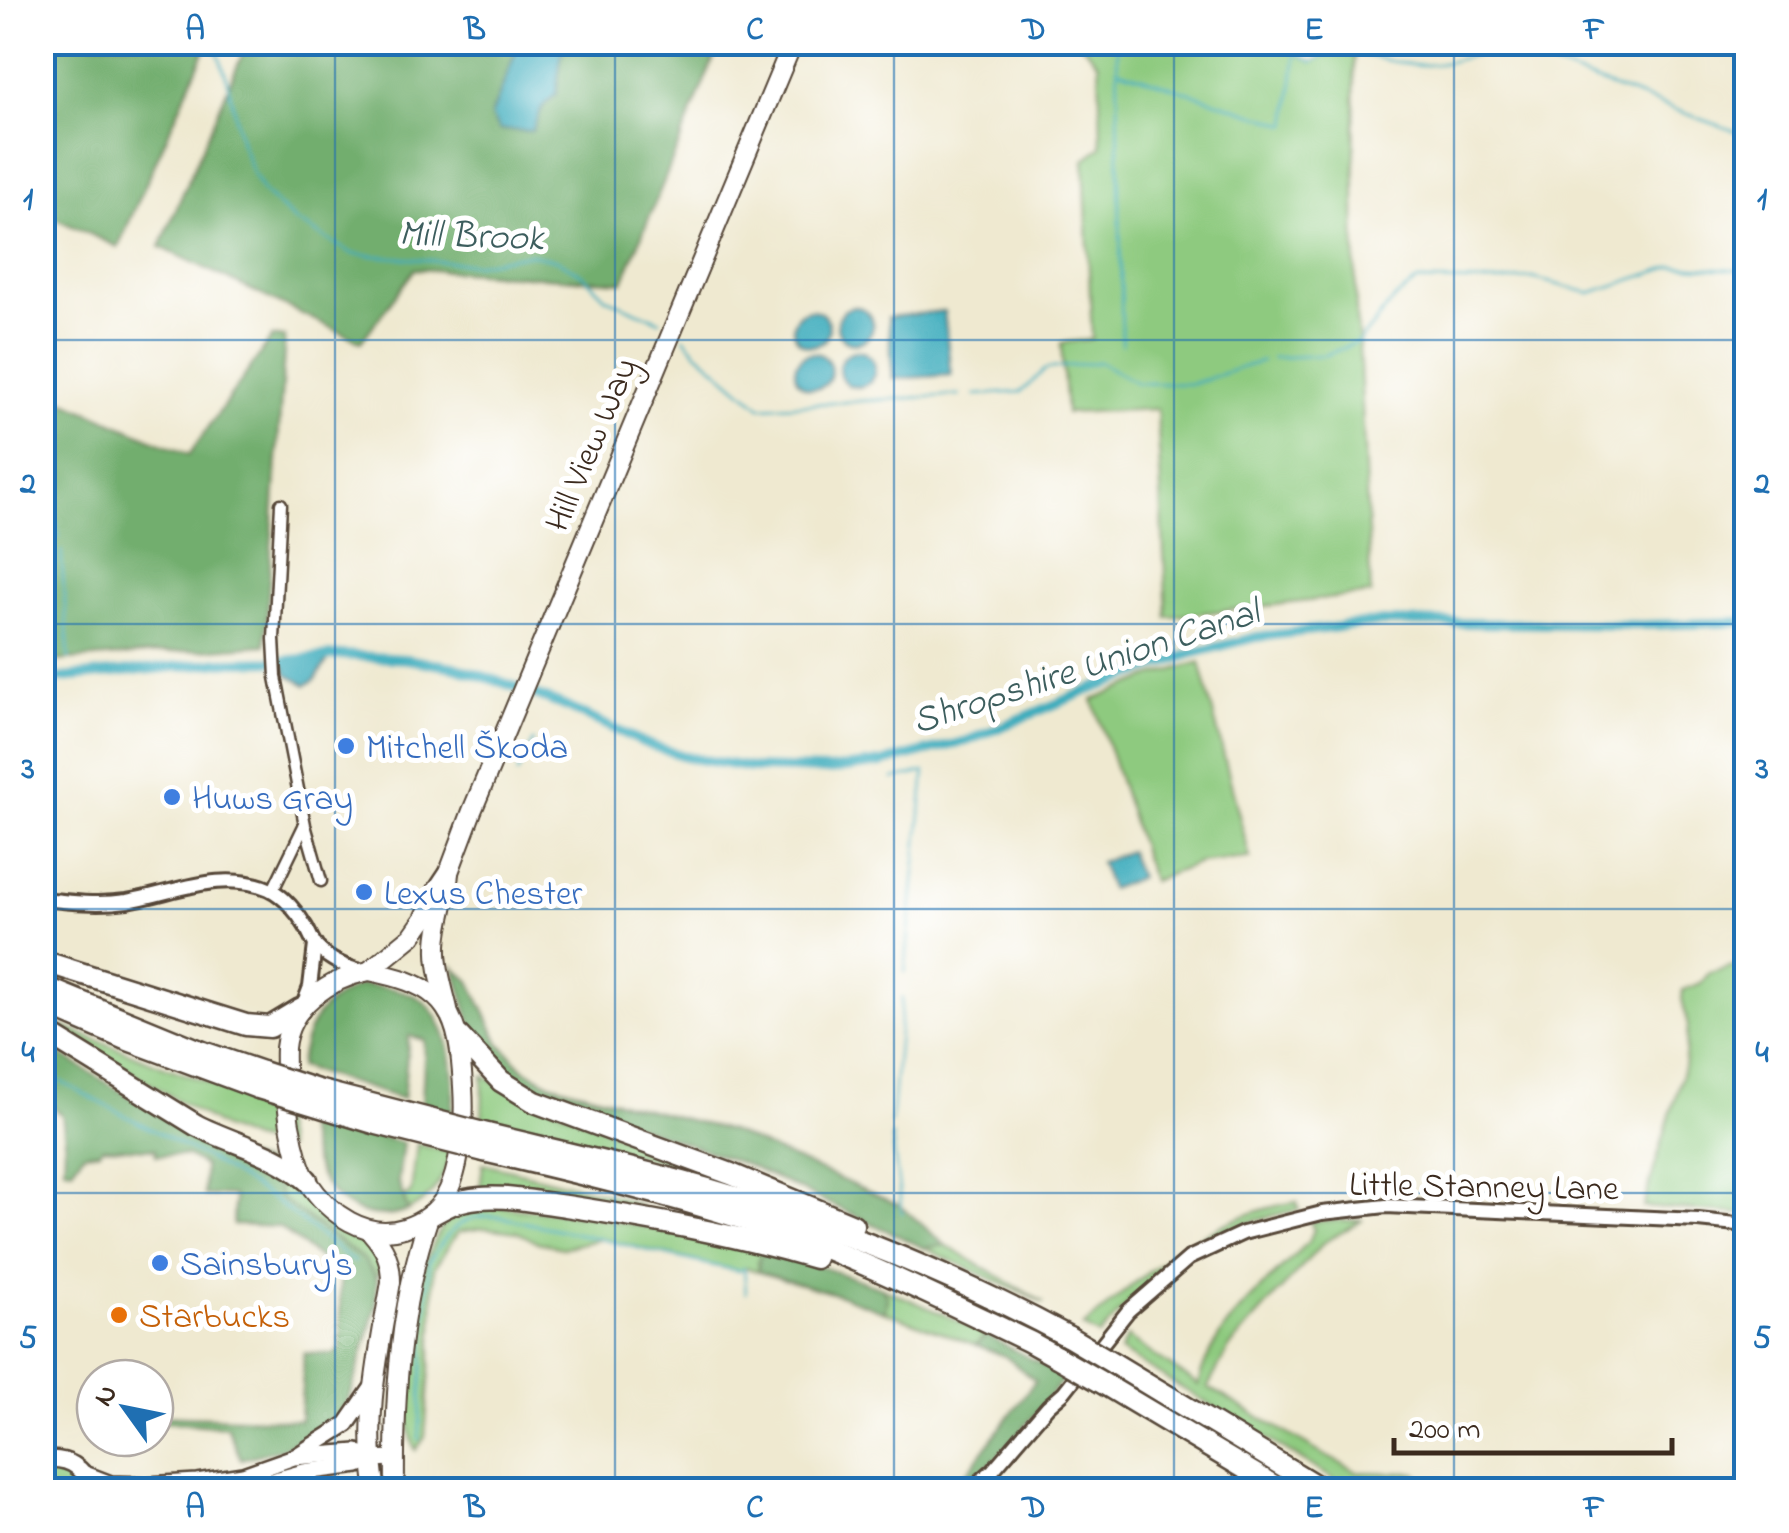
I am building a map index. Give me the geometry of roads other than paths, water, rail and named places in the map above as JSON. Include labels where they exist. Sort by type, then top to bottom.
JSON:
[{"type":"highway","points":[[42,960],[246,1025],[270,1027],[301,1008]]},
{"type":"highway","points":[[42,986],[203,1052],[260,1080]]},
{"type":"highway","points":[[42,1002],[123,1038],[260,1080],[317,1090],[753,1222],[858,1262],[1057,1356],[1281,1490]]},
{"type":"highway","points":[[42,1030],[196,1125],[280,1160],[306,1180]]},
{"type":"highway","points":[[459,1036],[500,1081],[535,1102],[731,1174],[921,1258],[1069,1337],[1323,1490]]},
{"type":"highway","points":[[486,1143],[628,1167],[759,1205],[854,1239],[983,1293]]},
{"type":"highway","points":[[430,1216],[456,1202],[502,1198],[659,1220],[751,1239],[945,1301]]},
{"type":"main road","name":"Hill View Way","points":[[366,971],[412,936],[449,872],[792,42]]},
{"type":"main road","name":"Hill View Way","points":[[448,1011],[437,946],[449,872]]},
{"type":"main road","points":[[376,1490],[370,1459],[372,1388],[391,1264],[371,1232],[338,1215],[306,1180],[288,1114],[285,1045],[301,1008],[326,987],[366,971],[402,978],[422,987],[448,1011],[459,1036],[464,1117],[459,1153],[445,1197],[430,1216],[416,1257],[405,1314],[394,1425],[395,1490]]},
{"type":"main road","points":[[371,1232],[394,1231],[430,1216]]},
{"type":"main road","points":[[294,1457],[347,1424],[372,1388]]},
{"type":"main road","points":[[42,1460],[64,1460],[110,1484],[147,1485],[242,1474],[294,1457],[358,1452],[370,1459]]},
{"type":"main road","points":[[240,1490],[304,1472],[395,1458]]},
{"type":"main road","points":[[85,1474],[92,1490]]},
{"type":"street","points":[[281,504],[274,639],[276,677],[304,825],[321,881]]},
{"type":"street","points":[[273,890],[304,825]]},
{"type":"street","points":[[42,900],[124,901],[238,879],[273,890],[301,918],[314,944],[344,967],[366,971]]},
{"type":"street","points":[[301,1008],[310,988],[314,944]]},
{"type":"street","name":"Little Stanney Lane","points":[[970,1490],[1064,1392],[1128,1312],[1188,1258],[1242,1233],[1322,1214],[1386,1206],[1746,1225]]},
{"type":"water","points":[[519,43],[563,43],[556,94],[543,106],[532,131],[499,130],[491,116]]},
{"type":"water","points":[[855,307],[868,312],[873,325],[868,338],[855,343],[842,338],[837,325],[842,312]]},
{"type":"water","points":[[811,310],[824,315],[829,328],[824,341],[811,346],[798,341],[793,328],[798,315]]},
{"type":"water","points":[[944,311],[951,375],[893,379],[888,317]]},
{"type":"water","points":[[857,351],[870,356],[875,369],[870,382],[857,387],[844,382],[839,369],[844,356]]},
{"type":"water","points":[[813,353],[826,358],[831,371],[826,384],[813,389],[800,384],[795,371],[800,358]]},
{"type":"water","points":[[331,656],[315,680],[306,685],[287,674],[282,661]]},
{"type":"water","points":[[1129,851],[1139,878],[1110,889],[1100,862]]},
{"type":"waterway","name":"Mill Brook","points":[[208,42],[219,55],[253,174],[264,193],[295,221],[353,254],[474,264],[530,254],[557,260],[582,274],[606,298],[660,321]]},
{"type":"waterway","points":[[1117,42],[1122,345]]},
{"type":"waterway","points":[[1117,69],[1288,125],[1296,53],[1293,42]]},
{"type":"waterway","points":[[1298,54],[1313,62],[1340,48],[1394,62],[1427,65],[1463,58],[1497,46],[1498,42]]},
{"type":"waterway","points":[[1497,46],[1746,135]]},
{"type":"waterway","name":"Mill Brook","points":[[1272,358],[1325,355],[1359,342],[1394,299],[1418,281],[1497,282],[1532,278],[1590,293],[1674,266],[1746,270]]},
{"type":"waterway","name":"Mill Brook","points":[[684,337],[761,407],[960,395]]},
{"type":"waterway","name":"Mill Brook","points":[[975,395],[1021,392],[1046,369],[1099,362],[1137,383],[1191,384],[1262,361]]},
{"type":"waterway","points":[[42,443],[59,538]]},
{"type":"waterway","points":[[61,551],[69,660]]},
{"type":"waterway","name":"Shropshire Union Canal","points":[[42,680],[342,655],[406,659],[454,667],[510,685],[649,745],[691,758],[752,768],[829,770],[881,763],[967,741],[1089,690],[1190,654],[1256,637],[1380,622],[1746,622]]},
{"type":"waterway","points":[[517,774],[533,741]]},
{"type":"waterway","points":[[894,779],[925,772],[905,972]]},
{"type":"waterway","points":[[891,1123],[902,998]]},
{"type":"waterway","points":[[42,1072],[210,1160],[273,1199],[354,1262]]},
{"type":"waterway","points":[[892,1136],[902,1213]]},
{"type":"waterway","points":[[419,1440],[429,1262],[449,1234],[470,1219],[510,1219],[714,1266],[739,1271],[744,1268],[746,1293]]},
{"type":"place","name":"Mitchell Škoda","points":[[346,746]]},
{"type":"place","name":"Huws Gray","points":[[172,797]]},
{"type":"place","name":"Lexus Chester","points":[[364,892]]},
{"type":"place","name":"Sainsbury's","points":[[160,1263]]},
{"type":"place","name":"Starbucks","points":[[119,1315]]}]
